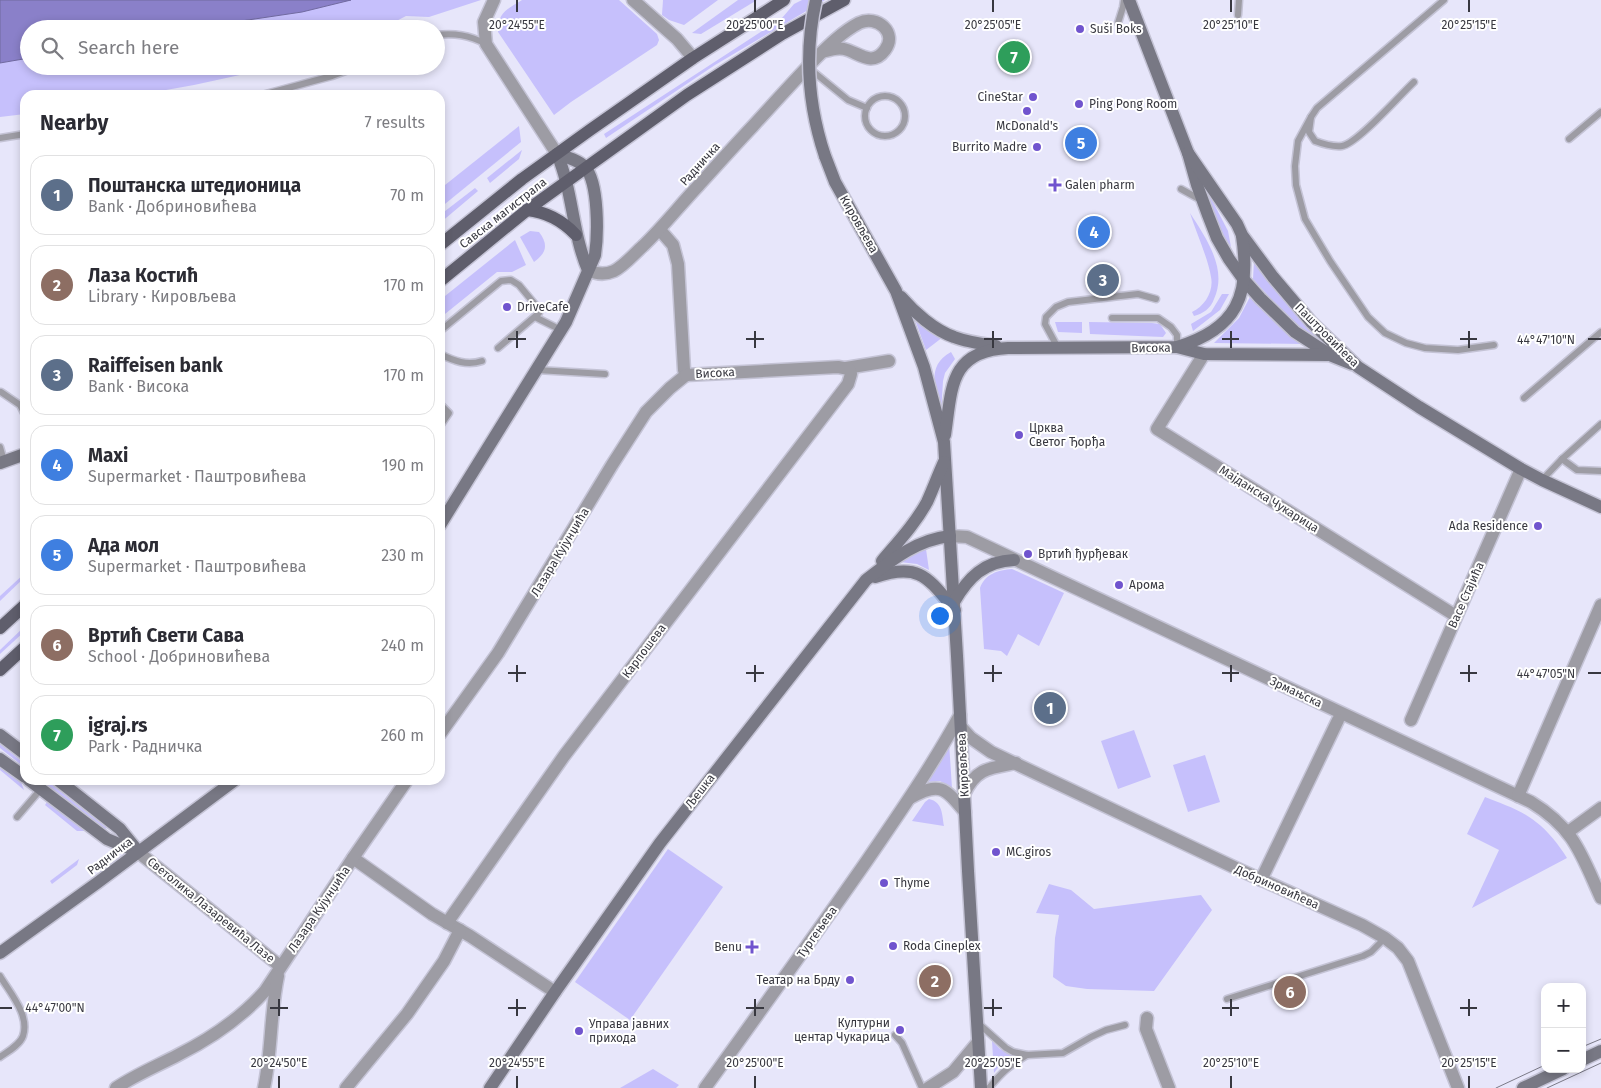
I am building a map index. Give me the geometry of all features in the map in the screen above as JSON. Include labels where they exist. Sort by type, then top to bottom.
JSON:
[{"type":"main road","points":[[557,154],[694,58],[784,0]]},
{"type":"main road","name":"Кировљева","points":[[816,0],[810,35],[808,60],[809,86],[814,115],[825,156],[843,198],[896,291],[924,367],[944,442]]},
{"type":"main road","points":[[585,167],[687,95],[782,34],[844,0]]},
{"type":"main road","name":"Паштровићева","points":[[1129,0],[1188,152],[1202,201],[1220,245],[1244,280],[1268,306],[1295,332],[1332,356]]},
{"type":"main road","name":"Паштровићева","points":[[1188,152],[1273,277],[1306,315],[1358,367],[1419,407],[1521,469],[1601,507]]},
{"type":"main road","points":[[445,517],[566,322],[595,255],[597,243],[595,194],[592,179],[585,167],[573,159],[557,154]]},
{"type":"main road","points":[[557,154],[563,166],[576,235],[588,270]]},
{"type":"main road","name":"Савска магистрала","points":[[445,241],[557,154]]},
{"type":"main road","name":"Савска магистрала","points":[[445,277],[527,210],[585,167]]},
{"type":"main road","points":[[527,210],[551,216],[561,221],[576,235]]},
{"type":"main road","name":"Висока","points":[[1008,348],[1177,347],[1202,338],[1228,318],[1240,298],[1244,280],[1242,234]]},
{"type":"main road","points":[[896,291],[918,314],[952,336],[972,342],[1008,348]]},
{"type":"main road","points":[[1177,347],[1204,354],[1313,354],[1332,356],[1358,367]]},
{"type":"main road","name":"Кировљева","points":[[981,1088],[944,442],[953,382],[957,374],[962,367],[977,355],[995,348],[1008,348]]},
{"type":"main road","points":[[2,462],[20,456]]},
{"type":"main road","points":[[866,580],[911,526],[927,501],[945,460]]},
{"type":"main road","name":"Љешка","points":[[490,1088],[630,883],[866,580],[914,546],[930,539],[950,536]]},
{"type":"main road","points":[[866,580],[901,570],[916,573],[928,580],[954,606],[965,586],[974,575],[996,562],[1014,560]]},
{"type":"main road","points":[[0,628],[20,610]]},
{"type":"main road","points":[[0,670],[20,655]]},
{"type":"main road","points":[[0,735],[20,750]]},
{"type":"main road","points":[[0,758],[20,773]]},
{"type":"main road","name":"Светолика Лазаревића Лазе","points":[[36,785],[106,839],[138,852]]},
{"type":"main road","name":"Светолика Лазаревића Лазе","points":[[64,785],[120,829],[138,852]]},
{"type":"main road","name":"Радничка","points":[[0,953],[138,852],[224,785]]},
{"type":"main road","points":[[1586,1058],[1601,1051]]},
{"type":"main road","points":[[1523,1088],[1555,1073]]},
{"type":"street","points":[[494,0],[484,22],[486,44],[557,154]]},
{"type":"street","points":[[633,0],[677,39],[694,58]]},
{"type":"street","name":"Радничка","points":[[588,270],[608,273],[616,270],[660,230],[699,184],[807,67],[822,52],[846,31],[864,21],[876,21],[881,24],[888,34],[887,47],[883,52],[872,58],[860,56],[845,49],[822,52]]},
{"type":"street","name":"Висока","points":[[660,230],[673,245],[678,264],[684,370],[686,375],[846,368],[889,361]]},
{"type":"street","name":"Мајданска Чукарица","points":[[1204,354],[1157,429],[1456,616]]},
{"type":"street","name":"Карпошева","points":[[447,923],[564,756],[848,384],[851,374],[849,369],[846,368]]},
{"type":"street","name":"Лазара Кујунџића","points":[[445,727],[498,653],[646,412],[686,375]]},
{"type":"street","name":"Васе Стајића","points":[[1410,720],[1521,469]]},
{"type":"street","name":"Зрмањска","points":[[950,536],[967,537],[1518,796],[1556,819],[1568,832],[1576,843],[1601,898]]},
{"type":"street","points":[[1518,796],[1601,605]]},
{"type":"street","points":[[1262,880],[1338,720]]},
{"type":"street","name":"Добриновићева","points":[[961,721],[971,738],[991,752],[1362,925],[1385,938],[1398,948],[1408,962],[1458,1088]]},
{"type":"street","name":"Тургењева","points":[[705,1088],[810,942],[961,721]]},
{"type":"street","points":[[964,794],[972,779],[979,772],[990,768],[1016,764]]},
{"type":"street","name":"Лазара Кујунџића","points":[[116,1088],[193,1047],[224,1027],[258,999],[404,785]]},
{"type":"street","points":[[910,798],[928,790],[943,790],[950,793],[965,812]]},
{"type":"street","points":[[1568,832],[1601,808]]},
{"type":"street","name":"Светолика Лазаревића Лазе","points":[[138,852],[280,966],[272,1012],[264,1088]]},
{"type":"street","points":[[353,858],[432,914],[460,930],[554,992]]},
{"type":"street","points":[[346,1088],[407,1014],[444,961],[460,930]]},
{"type":"street","points":[[1146,1018],[1146,1029],[1169,1088]]},
{"type":"street","points":[[928,1088],[953,1072],[978,1042]]},
{"type":"lane","points":[[1118,23],[1124,0]]},
{"type":"lane","points":[[1238,15],[1239,0]]},
{"type":"lane","points":[[1444,0],[1317,108],[1298,141],[1295,166],[1296,186],[1305,219],[1330,261],[1368,317],[1385,333],[1406,343],[1425,348],[1458,350],[1494,345]]},
{"type":"lane","points":[[445,35],[458,34],[469,36],[486,44]]},
{"type":"lane","points":[[807,67],[848,100],[867,108]]},
{"type":"lane","points":[[280,90],[335,75]]},
{"type":"lane","points":[[1311,117],[1309,132],[1315,142],[1343,146],[1357,138],[1414,82]]},
{"type":"lane","points":[[883,96],[896,98],[905,109],[905,122],[902,128],[891,136],[878,135],[872,132],[866,121],[867,108],[876,98],[883,96]]},
{"type":"lane","points":[[1570,139],[1601,112]]},
{"type":"lane","points":[[0,138],[20,135]]},
{"type":"lane","points":[[1181,189],[1202,201]]},
{"type":"lane","points":[[445,327],[500,282],[511,280],[538,308],[539,313],[498,348]]},
{"type":"lane","points":[[1058,348],[1045,324],[1046,317],[1056,307],[1068,302],[1138,294],[1156,300]]},
{"type":"lane","points":[[535,317],[560,330]]},
{"type":"lane","points":[[1112,318],[1158,318],[1171,327],[1176,335],[1177,347]]},
{"type":"lane","points":[[1524,398],[1601,332]]},
{"type":"lane","points":[[445,356],[460,362],[473,363],[482,361]]},
{"type":"lane","points":[[536,370],[605,374]]},
{"type":"lane","points":[[0,392],[20,405]]},
{"type":"lane","points":[[445,408],[449,412],[445,418]]},
{"type":"lane","points":[[1542,480],[1601,424]]},
{"type":"lane","points":[[0,447],[2,462]]},
{"type":"lane","points":[[1562,460],[1577,470],[1601,471]]},
{"type":"lane","points":[[17,817],[42,789]]},
{"type":"lane","points":[[1226,999],[1363,956],[1372,952],[1385,938]]},
{"type":"lane","points":[[0,976],[21,1011],[24,1023],[23,1037],[15,1046],[0,1057]]},
{"type":"lane","points":[[977,1022],[1006,1048],[1013,1052],[1027,1055],[1063,1053],[1090,1037],[1125,1025]]},
{"type":"lane","points":[[895,1035],[902,1043],[922,1088]]},
{"type":"lane","points":[[989,1088],[1010,1065],[1027,1055]]},
{"type":"shaded area","points":[[0,0],[481,0],[429,17],[406,16],[398,20],[20,20],[20,75],[240,75],[166,90],[20,90],[20,115],[0,117]]},
{"type":"shaded area","points":[[0,0],[351,0],[302,12],[248,20],[20,20],[20,60],[0,63]]},
{"type":"shaded area","points":[[522,0],[619,0],[657,34],[659,40],[657,45],[554,115],[498,32],[501,15]]},
{"type":"shaded area","points":[[663,0],[718,0],[684,25],[669,20],[662,15]]},
{"type":"shaded area","points":[[738,0],[757,0],[701,34],[692,33]]},
{"type":"shaded area","points":[[802,0],[825,0],[715,65],[606,138],[604,134],[782,18],[794,4]]},
{"type":"shaded area","points":[[519,126],[521,142],[445,204],[445,185]]},
{"type":"shaded area","points":[[522,150],[519,159],[490,183],[487,178]]},
{"type":"shaded area","points":[[1196,169],[1228,231],[1231,247],[1221,232]]},
{"type":"shaded area","points":[[475,188],[478,191],[445,219],[445,211]]},
{"type":"shaded area","points":[[1190,213],[1213,254],[1218,276],[1218,288],[1211,305],[1200,314],[1194,316],[1192,312],[1208,298],[1212,282]]},
{"type":"shaded area","points":[[530,231],[539,232],[545,245],[543,252],[534,262],[520,237]]},
{"type":"shaded area","points":[[515,240],[526,265],[512,272],[497,272],[445,314],[445,296]]},
{"type":"shaded area","points":[[1254,261],[1278,293],[1299,316],[1344,356],[1321,343],[1289,319],[1253,279]]},
{"type":"shaded area","points":[[1222,294],[1229,294],[1220,310],[1193,331],[1191,324],[1211,312]]},
{"type":"shaded area","points":[[1251,295],[1304,344],[1214,343],[1239,318]]},
{"type":"shaded area","points":[[914,317],[943,337],[926,350]]},
{"type":"shaded area","points":[[1055,322],[1082,322],[1082,333],[1058,332]]},
{"type":"shaded area","points":[[1089,322],[1160,324],[1166,333],[1163,337],[1090,334]]},
{"type":"shaded area","points":[[951,352],[955,359],[945,373],[941,414],[935,388],[935,372],[938,364]]},
{"type":"shaded area","points":[[926,549],[929,570],[917,564],[900,562]]},
{"type":"shaded area","points":[[1012,569],[1064,593],[1039,646],[1018,634],[1007,656],[1001,651],[984,649],[980,588],[989,576],[1002,570]]},
{"type":"shaded area","points":[[20,578],[20,582],[0,601],[0,596]]},
{"type":"shaded area","points":[[20,631],[20,636],[0,654],[0,650]]},
{"type":"shaded area","points":[[1134,730],[1151,777],[1118,789],[1101,741]]},
{"type":"shaded area","points":[[949,742],[952,788],[940,781],[926,782]]},
{"type":"shaded area","points":[[0,744],[20,760],[20,764],[0,748]]},
{"type":"shaded area","points":[[1205,755],[1220,802],[1188,812],[1173,765]]},
{"type":"shaded area","points":[[0,765],[20,781],[20,785],[22,785],[24,790],[0,770]]},
{"type":"shaded area","points":[[47,785],[52,785],[107,828],[103,830]]},
{"type":"shaded area","points":[[1485,797],[1525,814],[1549,834],[1567,858],[1472,908],[1499,850],[1467,834]]},
{"type":"shaded area","points":[[929,799],[939,806],[944,826],[912,821]]},
{"type":"shaded area","points":[[47,802],[85,831],[77,831],[45,805]]},
{"type":"shaded area","points":[[668,849],[723,887],[630,1020],[575,982]]},
{"type":"shaded area","points":[[79,859],[77,865],[52,884],[50,881]]},
{"type":"shaded area","points":[[1049,884],[1071,890],[1094,909],[1201,895],[1212,910],[1154,991],[1087,989],[1066,986],[1053,977],[1055,938],[1059,915],[1036,913]]},
{"type":"shaded area","points":[[992,1041],[1000,1049],[1015,1057],[1000,1065],[994,1073]]},
{"type":"shaded area","points":[[653,1069],[679,1085],[676,1088],[620,1088]]},
{"type":"tram line","points":[[1586,1045],[1601,1039]]},
{"type":"tram line","points":[[1547,1088],[1601,1063]]},
{"type":"tram line","points":[[1496,1088],[1541,1067]]},
{"type":"place","name":"Suši Boks","points":[[1080,29]]},
{"type":"place","name":"igraj.rs","points":[[1014,57]]},
{"type":"place","name":"CineStar","points":[[1033,97]]},
{"type":"place","name":"Ping Pong Room","points":[[1079,104]]},
{"type":"place","name":"McDonald's","points":[[1027,111]]},
{"type":"place","name":"Ада мол","points":[[1081,143]]},
{"type":"place","name":"Burrito Madre","points":[[1037,147]]},
{"type":"place","name":"Galen pharm","points":[[1055,185]]},
{"type":"place","name":"Maxi","points":[[1094,232]]},
{"type":"place","name":"Raiffeisen bank","points":[[1103,280]]},
{"type":"place","name":"DriveCafe","points":[[507,307]]},
{"type":"place","name":"Црква Светог Ђорђа","points":[[1019,435]]},
{"type":"place","name":"Ada Residence","points":[[1538,526]]},
{"type":"place","name":"Вртић ђурђевак","points":[[1028,554]]},
{"type":"place","name":"Арома","points":[[1119,585]]},
{"type":"place","name":"Поштанска штедионица","points":[[1050,708]]},
{"type":"place","name":"MC.giros","points":[[996,852]]},
{"type":"place","name":"Thyme","points":[[884,883]]},
{"type":"place","name":"Roda Cineplex","points":[[893,946]]},
{"type":"place","name":"Benu","points":[[752,947]]},
{"type":"place","name":"Театар на Брду","points":[[850,980]]},
{"type":"place","name":"Лаза Костић","points":[[935,981]]},
{"type":"place","name":"Вртић Свети Сава","points":[[1290,992]]},
{"type":"place","name":"Културни центар Чукарица","points":[[900,1030]]},
{"type":"place","name":"Управа јавних прихода","points":[[579,1031]]}]
